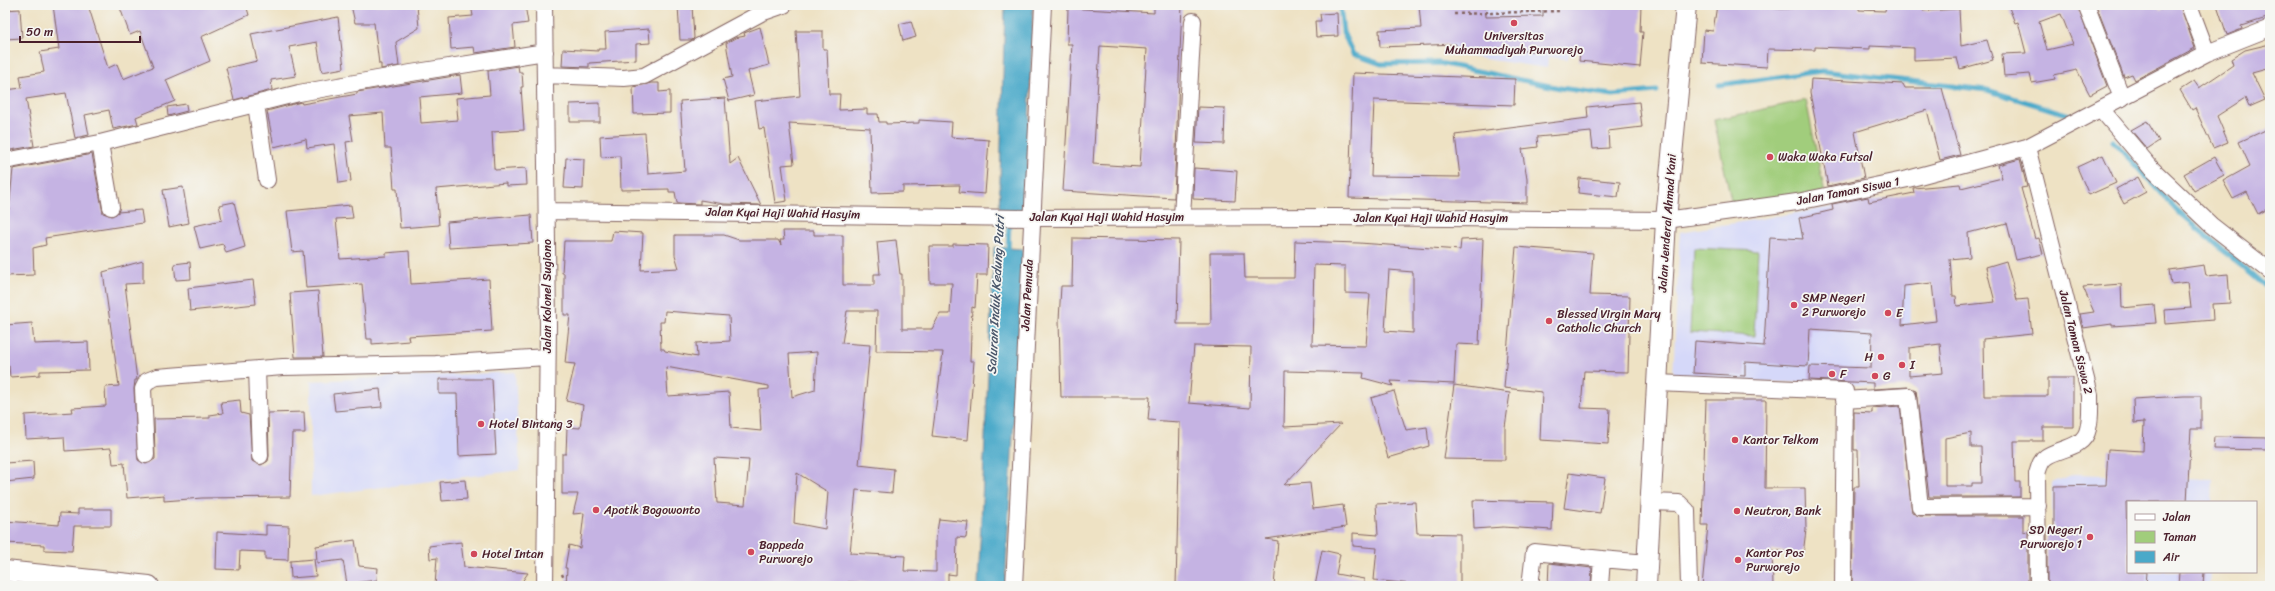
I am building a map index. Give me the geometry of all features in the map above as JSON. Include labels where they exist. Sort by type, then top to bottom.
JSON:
[{"type":"main road","name":"Jalan Jenderal Ahmad Yani","points":[[1646,586],[1666,220],[1686,5]]},
{"type":"main road","points":[[5,571],[126,585],[149,586]]},
{"type":"street","name":"Jalan Kolonel Sugiono","points":[[544,5],[547,210],[545,586]]},
{"type":"street","points":[[545,75],[624,78],[644,76],[663,68],[736,26],[765,12],[784,5]]},
{"type":"street","name":"Jalan Pemuda","points":[[1014,586],[1031,218],[1043,5]]},
{"type":"street","points":[[2086,5],[2122,98]]},
{"type":"street","points":[[2189,5],[2208,53]]},
{"type":"street","points":[[1182,217],[1192,21]]},
{"type":"street","name":"Jalan Taman Siswa 1","points":[[1666,220],[1797,202],[1908,179],[2027,147],[2208,53],[2270,28]]},
{"type":"street","points":[[5,161],[100,143],[299,93],[411,73],[545,52]]},
{"type":"street","points":[[256,104],[267,180]]},
{"type":"street","points":[[2101,109],[2151,168],[2211,225],[2270,271]]},
{"type":"street","points":[[100,143],[111,207]]},
{"type":"street","name":"Jalan Taman Siswa 2","points":[[2027,147],[2090,395],[2088,431],[2082,440],[2065,450],[2045,458],[2040,464],[2038,474],[2038,586]]},
{"type":"street","name":"Jalan Kyai Haji Wahid Hasyim","points":[[547,210],[1031,218],[1182,217],[1666,220]]},
{"type":"street","points":[[146,455],[143,389],[147,381],[157,377],[257,369],[436,364],[547,357]]},
{"type":"street","points":[[257,369],[260,456]]},
{"type":"street","points":[[1657,383],[1845,391],[1843,586]]},
{"type":"street","points":[[1844,400],[1908,396],[1920,506],[2038,506]]},
{"type":"street","points":[[1650,502],[1679,503],[1687,511],[1689,586]]},
{"type":"street","points":[[1530,586],[1534,552],[1647,563]]},
{"type":"street","points":[[1600,586],[1602,559]]},
{"type":"path","points":[[1487,5],[1487,13]]},
{"type":"path","points":[[1541,5],[1541,11]]},
{"type":"path","points":[[1454,14],[1559,11]]},
{"type":"path","points":[[561,573],[567,586]]},
{"type":"shaded area","name":"Universitas Muhammadiyah Purworejo","points":[[1448,5],[1578,5],[1568,59],[1548,57],[1547,68],[1449,54]]},
{"type":"shaded area","name":"SMP Negeri 2 Purworejo","points":[[1912,194],[1910,387],[1673,378],[1680,232]]},
{"type":"shaded area","name":"Hotel Bintang 3","points":[[515,372],[520,470],[311,496],[311,381]]},
{"type":"shaded area","name":"SD Negeri Purworejo 1","points":[[2074,474],[2213,479],[2212,501],[2127,501],[2127,573],[2210,573],[2209,586],[2053,586],[2052,483]]},
{"type":"green space","name":"Waka Waka Futsal","points":[[1806,100],[1825,194],[1732,205],[1714,120]]},
{"type":"green space","points":[[1694,248],[1758,251],[1754,336],[1690,332]]},
{"type":"water","points":[[1005,5],[1033,5],[1026,217],[999,215]]},
{"type":"water","points":[[994,247],[1023,249],[1005,586],[978,586]]},
{"type":"building","points":[[53,5],[88,5],[108,68],[117,64],[123,79],[153,67],[140,31],[130,35],[119,5],[246,5],[249,15],[201,37],[210,61],[166,80],[175,101],[136,117],[138,124],[113,129],[109,110],[85,115],[89,135],[75,138],[66,93],[26,99],[34,146],[5,151],[5,143],[8,142],[5,121],[5,90],[22,88],[20,76],[44,72],[40,52],[59,49]]},
{"type":"building","points":[[351,5],[417,5],[419,28],[396,42],[399,66],[381,69],[381,64],[379,64],[374,23],[355,23]]},
{"type":"building","points":[[471,5],[525,5],[528,23],[513,25],[515,47],[475,53],[474,47],[451,49],[449,18],[473,16]]},
{"type":"building","points":[[678,5],[692,5],[694,38],[692,40],[680,40]]},
{"type":"building","points":[[1154,5],[1182,5],[1174,198],[1063,191],[1072,44],[1067,44],[1068,8],[1154,13]],"holes":[[[1100,46],[1147,49],[1140,167],[1093,164]]]},
{"type":"building","points":[[1419,5],[1485,5],[1486,17],[1543,16],[1543,5],[1641,5],[1640,32],[1643,32],[1640,67],[1579,61],[1580,51],[1456,51],[1456,44],[1380,47],[1379,30],[1421,28]]},
{"type":"building","points":[[1717,5],[1764,5],[1764,8],[1782,9],[1806,8],[1806,5],[1859,5],[1859,10],[1885,11],[1886,5],[1923,5],[1923,11],[1959,9],[1961,46],[1987,40],[1993,60],[1960,69],[1957,58],[1914,60],[1914,48],[1870,46],[1870,49],[1815,47],[1815,50],[1768,49],[1767,67],[1702,63],[1704,30],[1713,31]]},
{"type":"building","points":[[2008,5],[2077,5],[2107,86],[2090,95],[2077,70],[2054,75],[2055,79],[2032,83],[2030,74],[2004,76],[2002,54],[2026,53],[2018,22],[2015,23]],"holes":[[[2061,14],[2073,44],[2047,50],[2039,22]]]},
{"type":"building","points":[[2096,5],[2158,5],[2160,10],[2170,5],[2180,5],[2195,48],[2135,80],[2132,74],[2124,77]]},
{"type":"building","points":[[2217,5],[2270,5],[2270,17],[2241,26],[2242,29],[2227,35]]},
{"type":"building","points":[[20,9],[22,38],[5,39],[5,10]]},
{"type":"building","points":[[1337,13],[1338,36],[1316,37],[1315,21],[1321,21],[1320,14]]},
{"type":"building","points":[[338,17],[344,68],[322,72],[317,42],[289,47],[296,76],[271,80],[272,90],[234,100],[226,68],[257,61],[251,34]]},
{"type":"building","points":[[911,21],[916,37],[903,41],[899,24]]},
{"type":"building","points":[[760,27],[769,65],[748,71],[754,95],[729,101],[723,79],[732,77],[726,43],[735,38],[745,36],[744,33]]},
{"type":"building","points":[[649,29],[650,43],[636,44],[636,60],[589,63],[589,67],[562,66],[563,49],[598,51],[598,49],[606,49],[605,32]]},
{"type":"building","points":[[796,31],[823,31],[823,49],[827,49],[829,94],[840,94],[839,110],[867,109],[867,114],[878,114],[879,122],[886,122],[886,124],[919,123],[919,120],[952,122],[951,137],[989,140],[985,194],[959,192],[960,185],[903,186],[903,192],[872,193],[870,128],[789,123],[794,164],[782,165],[787,201],[775,203],[764,128],[759,129],[755,101],[800,96]]},
{"type":"building","points":[[2270,44],[2270,68],[2252,73],[2265,100],[2249,107],[2245,98],[2217,116],[2228,142],[2213,148],[2195,108],[2192,110],[2180,90],[2194,81],[2199,88],[2233,65],[2231,59],[2245,50]]},
{"type":"building","points":[[518,66],[519,72],[522,72],[523,87],[521,87],[524,130],[492,132],[494,168],[495,170],[526,168],[527,185],[506,186],[506,183],[436,189],[439,225],[400,228],[397,189],[394,189],[391,148],[385,148],[383,113],[349,116],[353,141],[346,142],[351,181],[339,183],[334,144],[307,148],[306,139],[274,147],[267,111],[301,102],[302,104],[357,94],[357,92],[460,75],[462,93],[419,97],[421,123],[458,120],[456,98],[490,95],[488,71]]},
{"type":"building","points":[[1353,73],[1515,79],[1514,105],[1374,100],[1371,176],[1460,177],[1455,135],[1588,118],[1587,107],[1639,102],[1642,127],[1608,131],[1609,148],[1593,149],[1591,132],[1537,137],[1538,147],[1522,149],[1527,179],[1527,203],[1349,198]]},
{"type":"building","points":[[1811,79],[1903,84],[1905,88],[1942,88],[1960,155],[1940,160],[1927,110],[1855,132],[1864,178],[1828,186],[1810,93]]},
{"type":"building","points":[[651,83],[659,83],[659,92],[670,91],[670,113],[634,114],[633,87]]},
{"type":"building","points":[[725,98],[730,164],[738,158],[761,205],[724,204],[700,200],[700,204],[677,203],[675,192],[669,192],[669,189],[621,190],[620,156],[601,157],[600,136],[645,133],[648,174],[685,171],[680,101]]},
{"type":"building","points":[[600,103],[600,122],[570,122],[570,104]]},
{"type":"building","points":[[186,104],[187,111],[168,116],[167,107]]},
{"type":"building","points":[[1198,107],[1225,108],[1224,144],[1196,143]]},
{"type":"building","points":[[2147,121],[2159,141],[2147,149],[2131,130]]},
{"type":"building","points":[[2270,128],[2270,207],[2258,214],[2247,192],[2233,199],[2223,181],[2250,166],[2239,142]]},
{"type":"building","points":[[92,154],[103,213],[112,216],[118,212],[141,210],[143,223],[45,238],[46,245],[33,248],[34,275],[5,276],[5,209],[9,209],[13,169]]},
{"type":"building","points":[[2103,155],[2116,183],[2089,195],[2077,167]]},
{"type":"building","points":[[2214,157],[2224,175],[2194,191],[2184,174]]},
{"type":"building","points":[[566,158],[584,159],[583,189],[564,188]]},
{"type":"building","points":[[2020,159],[2027,187],[2021,188],[2035,239],[2039,238],[2043,254],[2016,260],[2007,223],[1968,233],[1970,257],[1950,259],[1953,296],[1956,296],[1957,306],[1995,302],[1986,267],[2006,261],[2017,300],[2028,299],[2032,334],[1983,339],[1984,396],[2048,396],[2048,378],[2073,378],[2073,427],[2043,427],[2043,441],[2014,441],[2015,482],[2020,482],[2020,497],[1929,497],[1916,390],[1908,387],[1873,389],[1873,383],[1809,380],[1810,366],[1871,368],[1872,333],[1810,329],[1808,366],[1745,362],[1745,376],[1693,373],[1695,341],[1764,346],[1770,237],[1803,239],[1799,218],[1833,210],[1832,204],[1868,197],[1869,202],[1914,193],[1913,188],[1960,184],[1961,188],[2002,178],[1998,165]],"holes":[[[1932,283],[1936,321],[1902,325],[1904,286]],[[1940,344],[1943,373],[1909,376],[1909,348]],[[1971,433],[1971,447],[1981,447],[1982,483],[1972,483],[1972,486],[1945,486],[1945,438]]]},
{"type":"building","points":[[1194,168],[1237,171],[1235,201],[1193,199]]},
{"type":"building","points":[[2138,177],[2146,192],[2124,204],[2116,189]]},
{"type":"building","points":[[1579,178],[1620,182],[1618,197],[1578,193]]},
{"type":"building","points":[[183,187],[189,223],[169,227],[163,190]]},
{"type":"building","points":[[234,202],[245,247],[226,253],[223,244],[200,249],[194,226],[222,220],[219,205]]},
{"type":"building","points":[[351,205],[353,218],[336,219],[340,259],[386,256],[386,253],[409,251],[411,284],[489,279],[492,331],[408,336],[409,341],[372,344],[372,339],[367,339],[362,284],[306,288],[303,251],[292,252],[287,211]]},
{"type":"building","points":[[531,215],[533,243],[449,248],[447,222]]},
{"type":"building","points":[[613,231],[643,233],[641,270],[679,268],[675,255],[675,235],[724,235],[739,240],[778,240],[781,245],[780,240],[784,240],[783,231],[814,231],[814,235],[843,235],[843,285],[874,285],[874,274],[880,274],[877,242],[896,240],[900,274],[902,274],[902,329],[932,329],[940,314],[950,314],[952,283],[930,283],[929,246],[953,246],[953,244],[988,245],[987,275],[977,275],[975,308],[972,307],[970,361],[974,361],[968,440],[932,436],[943,352],[876,351],[877,311],[847,311],[842,343],[870,345],[859,465],[894,469],[892,493],[856,490],[850,553],[905,556],[904,571],[936,572],[936,538],[939,519],[968,522],[966,538],[957,537],[956,575],[948,574],[948,586],[848,582],[847,586],[754,586],[714,584],[714,586],[566,586],[567,568],[565,568],[569,545],[580,548],[584,513],[573,514],[578,494],[562,494],[562,454],[566,454],[567,427],[580,428],[583,405],[566,401],[575,364],[565,363],[570,315],[564,315],[564,273],[562,273],[564,241],[611,241]],"holes":[[[665,311],[729,316],[730,341],[696,343],[697,357],[665,351],[664,349],[661,349],[660,322],[664,322]],[[817,352],[815,390],[792,397],[789,354]],[[666,367],[769,386],[769,389],[759,390],[761,431],[731,428],[729,392],[668,396]],[[714,458],[749,460],[745,505],[717,503]],[[797,473],[828,492],[825,529],[794,523]]]},
{"type":"building","points":[[1073,238],[1179,240],[1177,324],[1211,324],[1210,253],[1244,253],[1245,278],[1294,278],[1295,241],[1359,243],[1460,250],[1461,240],[1483,239],[1479,345],[1456,344],[1454,384],[1391,381],[1393,386],[1363,378],[1364,373],[1285,371],[1284,427],[1341,424],[1284,485],[1310,483],[1313,509],[1343,505],[1346,527],[1266,539],[1278,541],[1274,586],[1176,586],[1180,422],[1148,420],[1150,397],[1061,397],[1059,320],[1061,286],[1072,286]],"holes":[[[1314,265],[1345,266],[1345,293],[1370,294],[1366,346],[1312,345]],[[1389,270],[1413,272],[1413,333],[1385,331]],[[1194,346],[1251,347],[1250,408],[1189,403]]]},
{"type":"building","name":"Blessed Virgin Mary Catholic Church","points":[[1516,247],[1593,253],[1590,295],[1630,296],[1628,372],[1584,371],[1581,408],[1610,409],[1608,444],[1540,440],[1542,392],[1504,388]]},
{"type":"building","points":[[143,261],[143,283],[125,284],[137,380],[135,380],[134,389],[138,460],[146,464],[155,459],[154,419],[210,418],[210,415],[223,413],[221,402],[240,400],[241,413],[249,415],[252,461],[261,465],[268,461],[269,456],[268,413],[304,412],[305,433],[292,433],[290,497],[202,498],[164,501],[164,495],[127,498],[124,463],[113,464],[111,448],[65,451],[64,437],[26,439],[25,415],[73,412],[72,408],[106,406],[105,387],[119,386],[103,272]]},
{"type":"building","points":[[190,262],[191,279],[176,280],[174,264]]},
{"type":"building","points":[[2204,265],[2206,276],[2228,274],[2230,303],[2212,304],[2213,320],[2165,324],[2164,310],[2191,308],[2188,282],[2171,284],[2169,270]]},
{"type":"building","points":[[253,280],[256,304],[190,311],[188,288]]},
{"type":"building","points":[[2121,284],[2122,308],[2154,305],[2156,323],[2112,326],[2112,324],[2083,328],[2080,314],[2094,312],[2083,287]]},
{"type":"building","points":[[318,291],[323,357],[295,357],[290,293]]},
{"type":"building","points":[[32,323],[34,344],[88,342],[89,370],[40,371],[40,375],[10,377],[9,366],[5,366],[5,325]]},
{"type":"building","name":"Hotel Bintang 3","points":[[439,379],[492,379],[496,454],[459,456],[457,394],[439,394]]},
{"type":"building","points":[[1454,385],[1510,393],[1505,427],[1505,460],[1444,459]]},
{"type":"building","points":[[380,389],[382,407],[335,411],[333,394]]},
{"type":"building","points":[[1394,391],[1406,430],[1427,427],[1429,446],[1388,458],[1371,398]]},
{"type":"building","name":"SD Negeri Purworejo 1","points":[[2201,396],[2201,429],[2191,429],[2187,501],[2126,502],[2127,573],[2147,573],[2146,586],[2047,586],[2047,532],[2054,532],[2054,486],[2106,485],[2108,449],[2143,451],[2144,422],[2134,423],[2133,399]]},
{"type":"building","points":[[1706,400],[1766,400],[1765,488],[1805,488],[1806,530],[1803,554],[1772,550],[1773,586],[1702,586],[1708,525],[1702,525]]},
{"type":"building","points":[[1900,406],[1912,513],[1920,516],[2023,516],[2023,531],[2028,532],[2028,586],[1852,586],[1854,487],[1859,487],[1858,450],[1854,450],[1854,412],[1872,413],[1872,408]]},
{"type":"building","points":[[2215,437],[2270,438],[2270,450],[2214,449]]},
{"type":"building","points":[[33,461],[34,479],[5,482],[5,463]]},
{"type":"building","points":[[1569,473],[1605,478],[1600,513],[1564,508]]},
{"type":"building","points":[[465,480],[467,499],[442,501],[440,482]]},
{"type":"building","points":[[1473,500],[1553,502],[1552,530],[1503,527],[1474,529]]},
{"type":"building","points":[[1415,502],[1417,533],[1460,534],[1460,586],[1429,586],[1374,580],[1377,548],[1353,546],[1353,533],[1378,535],[1376,504]]},
{"type":"building","points":[[78,509],[111,509],[111,526],[74,526],[72,551],[44,550],[44,545],[5,543],[5,521],[59,525],[60,513],[78,514]]},
{"type":"building","points":[[266,525],[289,526],[288,560],[265,559],[265,552],[240,551],[239,570],[216,569],[217,532],[266,535]]},
{"type":"building","points":[[355,540],[359,566],[378,568],[377,580],[347,584],[343,560],[317,563],[316,546]]},
{"type":"building","points":[[461,542],[464,567],[528,573],[519,586],[435,586],[437,558],[430,559],[429,546]]},
{"type":"building","points":[[1322,550],[1340,554],[1336,574],[1364,579],[1364,586],[1315,586]]},
{"type":"building","points":[[314,559],[316,576],[291,578],[290,561]]},
{"type":"building","points":[[1549,563],[1592,568],[1591,586],[1548,586]]},
{"type":"building","points":[[2179,573],[2204,573],[2203,586],[2178,586]]},
{"type":"waterway","points":[[1340,5],[1343,32],[1353,54],[1381,64],[1439,63],[1560,88],[1613,95],[1657,91]]},
{"type":"waterway","points":[[1719,85],[1822,71],[1987,90],[2073,116]]},
{"type":"waterway","points":[[2113,141],[2177,211],[2270,290]]},
{"type":"waterway","name":"Saluran Induk Kedung Putri","points":[[1008,254],[1009,220]]},
{"type":"place","name":"Universitas Muhammadiyah Purworejo","points":[[1514,23]]},
{"type":"place","name":"Waka Waka Futsal","points":[[1770,157]]},
{"type":"place","name":"SMP Negeri 2 Purworejo","points":[[1794,305]]},
{"type":"place","name":"E","points":[[1888,313]]},
{"type":"place","name":"Blessed Virgin Mary Catholic Church","points":[[1549,321]]},
{"type":"place","name":"H","points":[[1881,357]]},
{"type":"place","name":"I","points":[[1902,365]]},
{"type":"place","name":"F","points":[[1832,374]]},
{"type":"place","name":"G","points":[[1875,376]]},
{"type":"place","name":"Hotel Bintang 3","points":[[481,424]]},
{"type":"place","name":"Kantor Telkom","points":[[1735,440]]},
{"type":"place","name":"Apotik Bogowonto","points":[[596,510]]},
{"type":"place","name":"Neutron, Bank","points":[[1737,511]]},
{"type":"place","name":"SD Negeri Purworejo 1","points":[[2090,537]]},
{"type":"place","name":"Bappeda Purworejo","points":[[751,552]]},
{"type":"place","name":"Hotel Intan","points":[[474,554]]},
{"type":"place","name":"Kantor Pos Purworejo","points":[[1738,560]]}]
